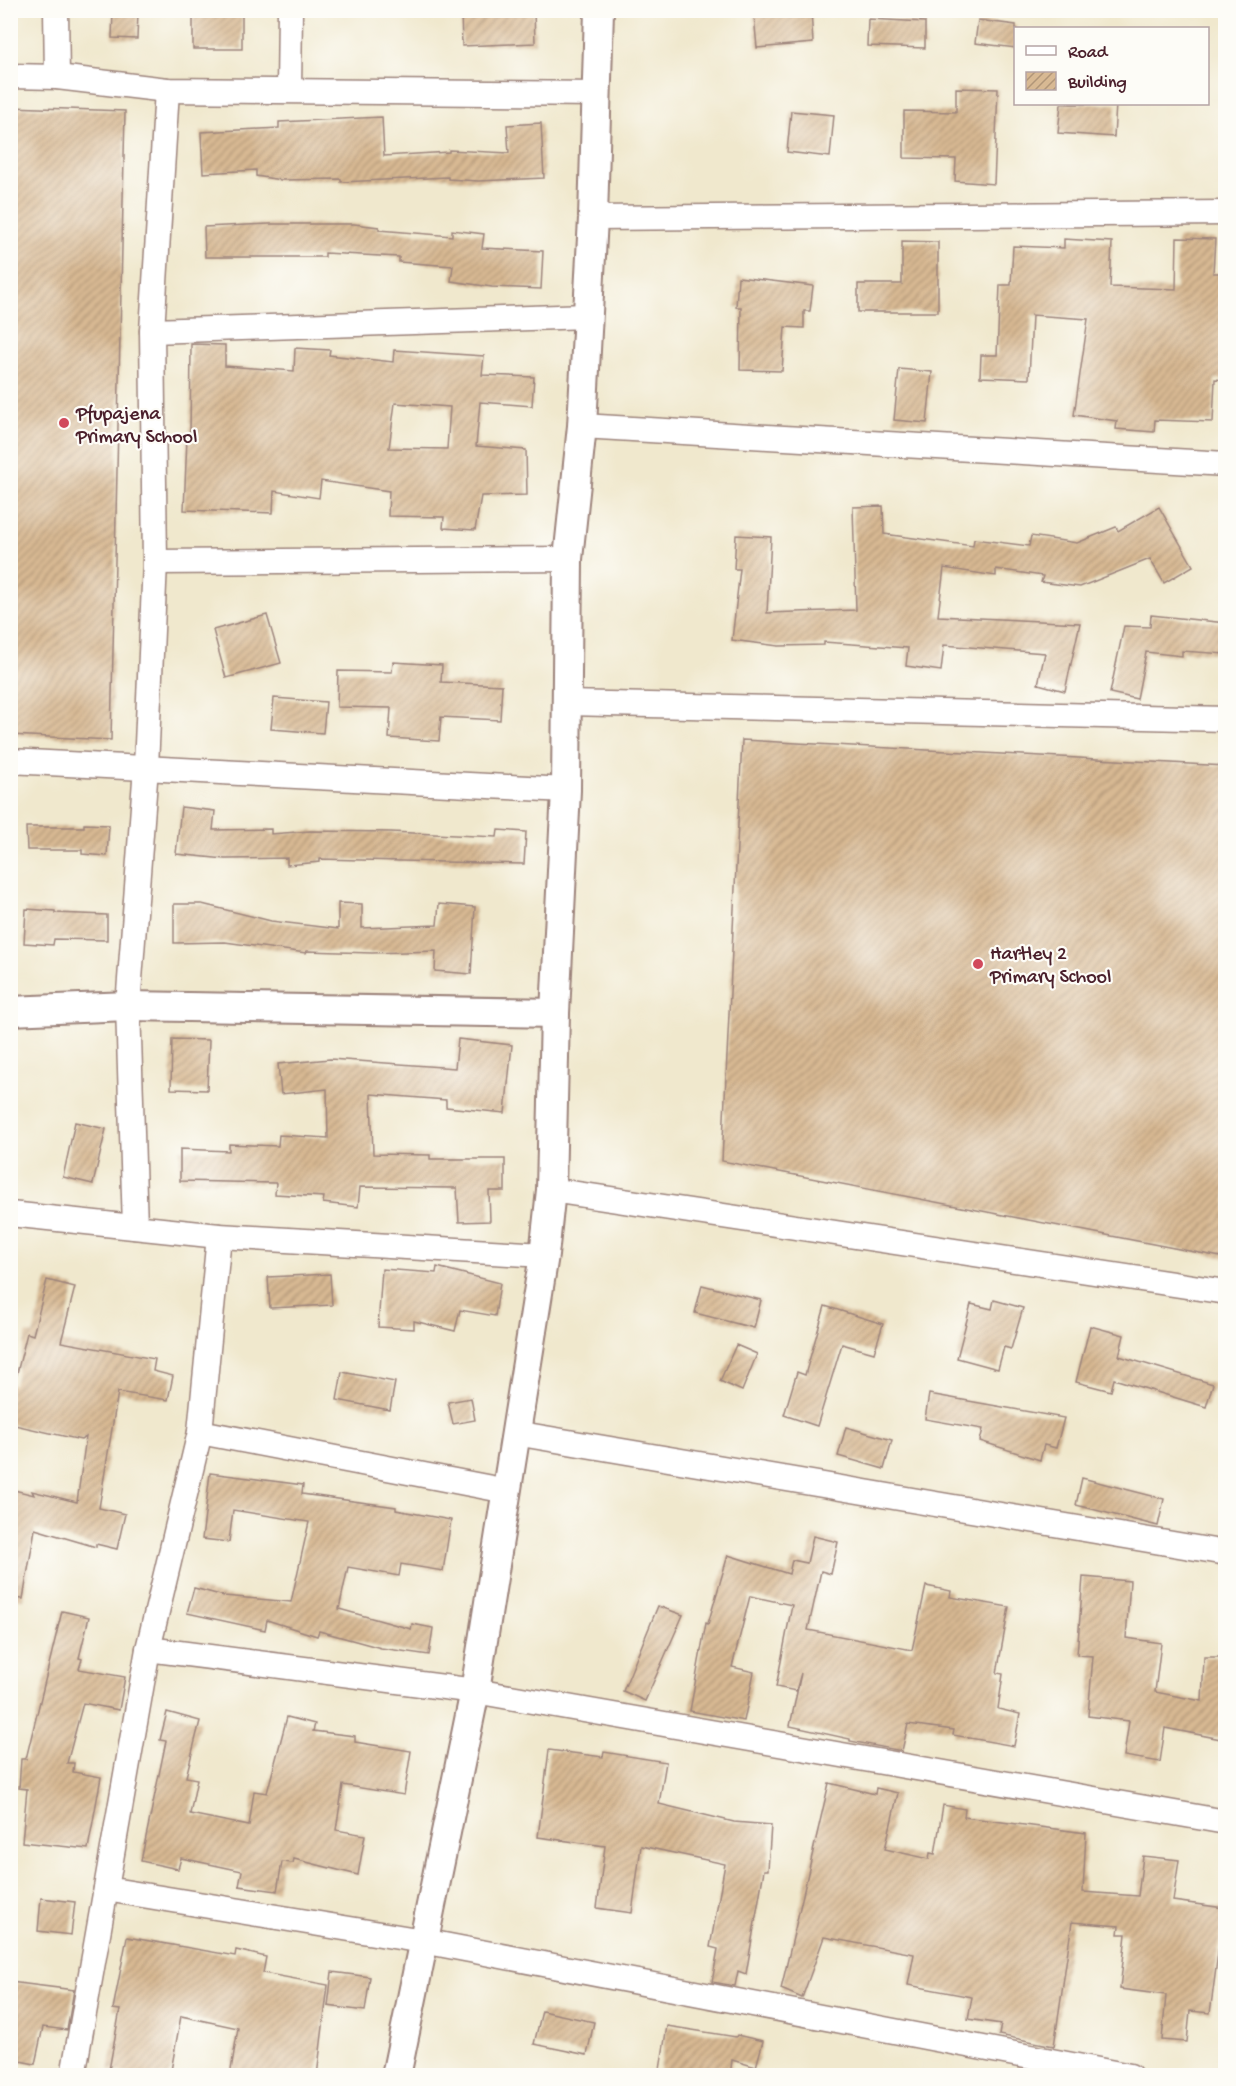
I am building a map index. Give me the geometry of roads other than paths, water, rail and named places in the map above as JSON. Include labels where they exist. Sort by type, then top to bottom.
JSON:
[{"type":"street","points":[[56,10],[57,77]]},
{"type":"street","points":[[289,90],[290,10]]},
{"type":"street","points":[[396,2076],[475,1691],[544,1255],[551,1190],[555,1013],[566,789],[568,559],[582,426],[593,218],[599,10]]},
{"type":"street","points":[[10,76],[57,77],[167,90],[596,94]]},
{"type":"street","points":[[135,1227],[128,1006],[146,767],[155,562],[152,331],[167,90]]},
{"type":"street","points":[[593,218],[1226,213]]},
{"type":"street","points":[[152,331],[587,316]]},
{"type":"street","points":[[582,426],[1226,464]]},
{"type":"street","points":[[155,562],[568,559]]},
{"type":"street","points":[[568,703],[1226,719]]},
{"type":"street","points":[[10,761],[566,789]]},
{"type":"street","points":[[11,1014],[128,1006],[555,1013]]},
{"type":"street","points":[[551,1190],[1226,1292]]},
{"type":"street","points":[[10,1214],[219,1236],[544,1255]]},
{"type":"street","points":[[73,2076],[148,1649],[200,1432],[219,1236]]},
{"type":"street","points":[[200,1432],[507,1491]]},
{"type":"street","points":[[515,1433],[1226,1553]]},
{"type":"street","points":[[148,1649],[475,1691],[1226,1822]]},
{"type":"street","points":[[106,1889],[423,1941],[1130,2076]]},
{"type":"place","name":"Pfupajena Primary School","points":[[64,423]]},
{"type":"place","name":"Hartley 2 Primary School","points":[[978,964]]}]
